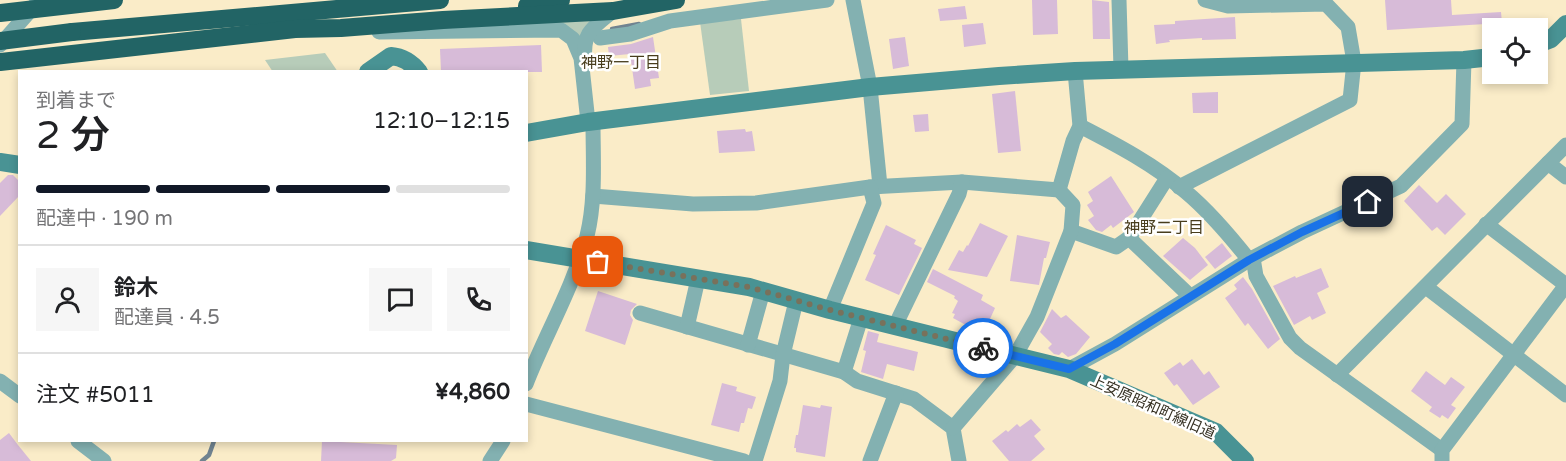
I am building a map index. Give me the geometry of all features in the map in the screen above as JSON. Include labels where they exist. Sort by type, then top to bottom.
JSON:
[{"type":"highway","points":[[0,13],[114,0]]},
{"type":"highway","points":[[0,43],[72,32],[440,0]]},
{"type":"highway","points":[[443,20],[561,0]]},
{"type":"highway","points":[[0,62],[295,29],[613,11],[676,0]]},
{"type":"street","points":[[0,43],[39,0]]},
{"type":"street","points":[[600,38],[630,33],[670,21],[827,0]]},
{"type":"street","points":[[830,310],[874,203],[870,87],[854,0]]},
{"type":"street","points":[[1119,0],[1121,69]]},
{"type":"street","points":[[1071,231],[1116,248],[1129,238],[1173,182],[1350,100],[1354,62],[1348,27],[1326,4],[1228,6],[1205,0]]},
{"type":"street","points":[[528,380],[556,319],[587,235],[593,196],[592,122],[584,47],[586,37],[592,28],[613,11]]},
{"type":"street","points":[[1548,40],[1566,24]]},
{"type":"street","points":[[341,28],[371,32],[423,33],[561,30],[573,39],[581,58],[592,122]]},
{"type":"street","points":[[371,70],[391,56],[401,57],[417,70]]},
{"type":"street","points":[[528,133],[592,122],[870,87],[1075,70],[1482,58]]},
{"type":"street","points":[[1069,369],[1115,344],[1251,259],[1302,232],[1401,186],[1462,124],[1464,60]]},
{"type":"street","points":[[1059,190],[1073,141],[1080,126],[1075,70]]},
{"type":"street","points":[[1080,126],[1111,142],[1173,182],[1226,231],[1251,259],[1256,276],[1290,338],[1300,348],[1442,455],[1566,285],[1486,224]]},
{"type":"street","points":[[1337,375],[1566,145]]},
{"type":"street","points":[[0,162],[18,165]]},
{"type":"street","points":[[1548,163],[1566,177]]},
{"type":"street","points":[[593,196],[693,204],[756,203],[875,186],[962,182],[1059,190],[1073,205],[1071,231],[1037,317],[1015,356],[953,428]]},
{"type":"street","points":[[895,326],[959,194],[962,182]]},
{"type":"street","points":[[1129,238],[1190,296]]},
{"type":"street","name":"上安原昭和町線旧道","points":[[528,250],[763,291],[861,318],[1069,369],[1216,432],[1245,461]]},
{"type":"street","points":[[687,327],[698,279]]},
{"type":"street","points":[[1426,287],[1566,395]]},
{"type":"street","points":[[748,345],[763,291]]},
{"type":"street","points":[[755,461],[780,381],[783,355],[796,301]]},
{"type":"street","points":[[640,313],[844,372],[857,381],[914,399],[953,428],[959,461]]},
{"type":"street","points":[[844,372],[861,318]]},
{"type":"street","points":[[0,381],[18,394]]},
{"type":"street","points":[[870,461],[896,393]]},
{"type":"street","points":[[528,405],[744,461]]},
{"type":"street","points":[[78,442],[85,456],[104,461]]},
{"type":"street","points":[[489,461],[502,442]]},
{"type":"green space","points":[[599,17],[580,38],[544,21]]},
{"type":"green space","points":[[741,19],[749,91],[710,95],[700,22]]},
{"type":"green space","points":[[325,53],[337,70],[272,70],[265,60]]},
{"type":"building","points":[[1032,0],[1057,0],[1058,34],[1033,35]]},
{"type":"building","points":[[1092,0],[1109,2],[1110,39],[1093,39]]},
{"type":"building","points":[[1385,0],[1451,0],[1452,15],[1501,12],[1502,18],[1482,18],[1482,24],[1387,30]]},
{"type":"building","points":[[965,6],[967,19],[940,21],[938,9]]},
{"type":"building","points":[[1235,17],[1236,39],[1169,40],[1170,42],[1156,44],[1154,25],[1175,24],[1175,21]]},
{"type":"building","points":[[983,23],[986,44],[964,47],[962,25]]},
{"type":"building","points":[[653,37],[659,78],[650,79],[651,86],[635,89],[630,54],[609,56],[608,47],[631,44]]},
{"type":"building","points":[[905,37],[909,66],[893,69],[889,39]]},
{"type":"building","points":[[541,45],[542,72],[441,70],[440,49]]},
{"type":"building","points":[[1015,91],[1021,151],[998,153],[992,94]]},
{"type":"building","points":[[1218,92],[1218,113],[1193,113],[1192,93]]},
{"type":"building","points":[[928,114],[929,131],[915,132],[913,115]]},
{"type":"building","points":[[745,129],[746,132],[752,131],[755,151],[719,153],[717,131]]},
{"type":"building","points":[[8,175],[13,175],[18,180],[18,197],[0,216],[0,183]]},
{"type":"building","points":[[1111,176],[1134,212],[1113,228],[1111,225],[1102,232],[1096,230],[1088,220],[1094,216],[1087,205],[1093,201],[1088,192]]},
{"type":"building","points":[[1419,185],[1437,203],[1446,194],[1466,214],[1445,235],[1437,227],[1432,231],[1404,201]]},
{"type":"building","points":[[980,223],[1008,236],[987,277],[948,270],[959,250],[963,252],[968,246]]},
{"type":"building","points":[[886,225],[916,240],[914,244],[922,248],[899,295],[865,280],[876,255],[873,254]]},
{"type":"building","points":[[1017,235],[1050,242],[1046,258],[1044,258],[1039,285],[1010,281]]},
{"type":"building","points":[[1183,238],[1195,248],[1208,265],[1190,280],[1163,256]]},
{"type":"building","points":[[1222,243],[1232,256],[1215,269],[1205,257]]},
{"type":"building","points":[[1321,268],[1329,287],[1317,293],[1326,313],[1312,320],[1310,316],[1294,325],[1273,286]]},
{"type":"building","points":[[933,269],[983,295],[981,300],[995,308],[990,319],[997,323],[989,338],[973,333],[975,330],[953,318],[955,314],[952,313],[958,301],[954,298],[955,296],[927,282]]},
{"type":"building","points":[[1243,277],[1280,339],[1268,349],[1248,323],[1245,326],[1225,298],[1237,289],[1234,285]]},
{"type":"building","points":[[598,291],[637,304],[631,310],[630,315],[633,320],[625,345],[585,331]]},
{"type":"building","points":[[1052,309],[1061,318],[1066,315],[1090,337],[1076,354],[1068,357],[1062,352],[1059,355],[1054,354],[1048,348],[1052,344],[1040,332]]},
{"type":"building","points":[[868,331],[879,334],[877,342],[918,352],[914,371],[887,364],[883,379],[861,372]]},
{"type":"building","points":[[1192,359],[1204,375],[1209,371],[1220,387],[1193,405],[1177,384],[1174,386],[1164,373],[1180,362],[1183,366]]},
{"type":"building","points":[[1426,371],[1445,385],[1451,377],[1465,387],[1451,405],[1456,408],[1448,419],[1442,415],[1440,418],[1429,411],[1432,407],[1411,391]]},
{"type":"building","points":[[722,383],[737,387],[736,391],[756,397],[752,409],[748,408],[739,432],[711,425]]},
{"type":"building","points":[[803,405],[820,408],[821,405],[832,407],[825,457],[796,452],[794,448]]},
{"type":"building","points":[[1031,419],[1041,430],[1034,436],[1045,449],[1031,461],[1009,461],[992,441],[1006,430],[1008,432],[1017,424],[1020,427]]},
{"type":"building","points":[[9,433],[31,461],[0,461],[0,440]]},
{"type":"building","points":[[322,442],[397,445],[396,458],[391,461],[321,461]]},
{"type":"waterway","points":[[612,29],[639,24]]},
{"type":"waterway","points":[[202,461],[209,455],[214,442]]},
{"type":"way so far","points":[[598,262],[749,287],[830,310],[983,348]]},
{"type":"district","name":"神野一丁目","points":[[621,63]]},
{"type":"district","name":"神野二丁目","points":[[1164,228]]},
{"type":"route","points":[[983,348],[1069,369],[1115,344],[1249,260],[1302,232],[1368,202]]}]
